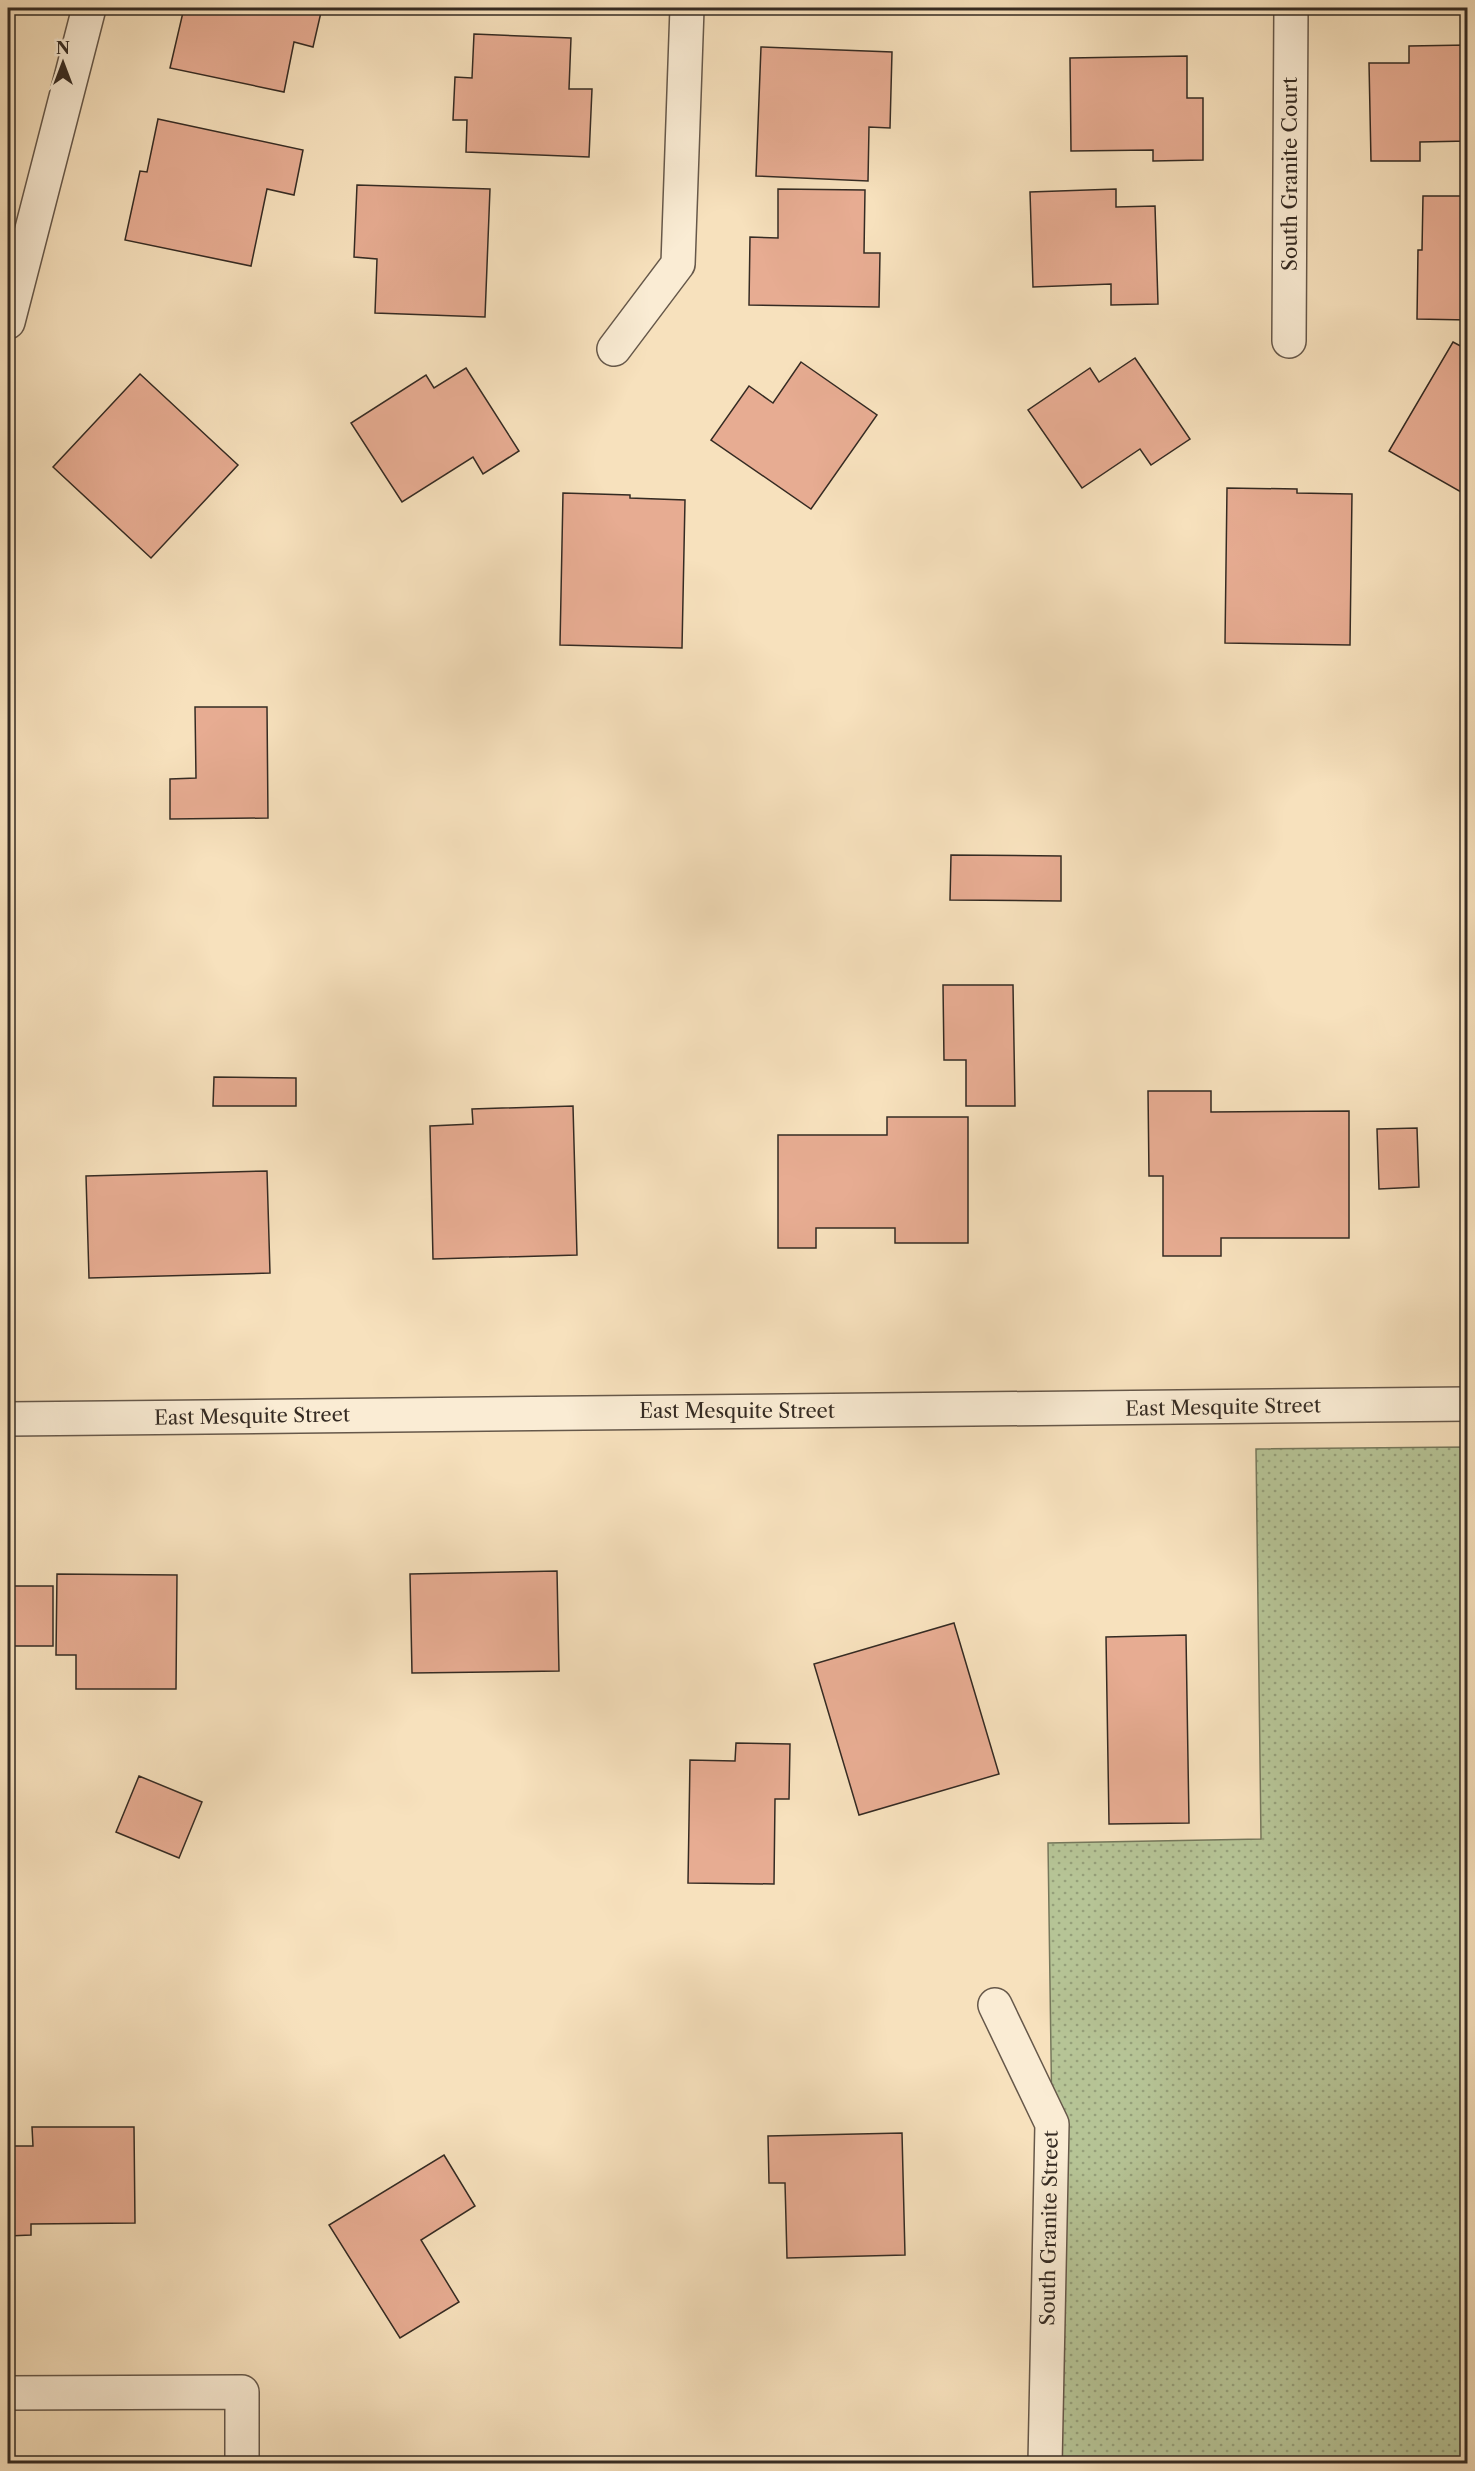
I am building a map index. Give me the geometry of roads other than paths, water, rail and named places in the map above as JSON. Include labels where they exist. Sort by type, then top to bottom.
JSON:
[{"type":"street","points":[[8,322],[89,8]]},
{"type":"street","points":[[614,349],[678,264],[687,8]]},
{"type":"street","name":"South Granite Court","points":[[1289,341],[1291,8]]},
{"type":"street","name":"East Mesquite Street","points":[[8,1419],[1467,1404]]},
{"type":"street","name":"South Granite Street","points":[[995,2005],[1052,2124],[1045,2463]]},
{"type":"street","points":[[8,2393],[242,2392],[242,2463]]}]
